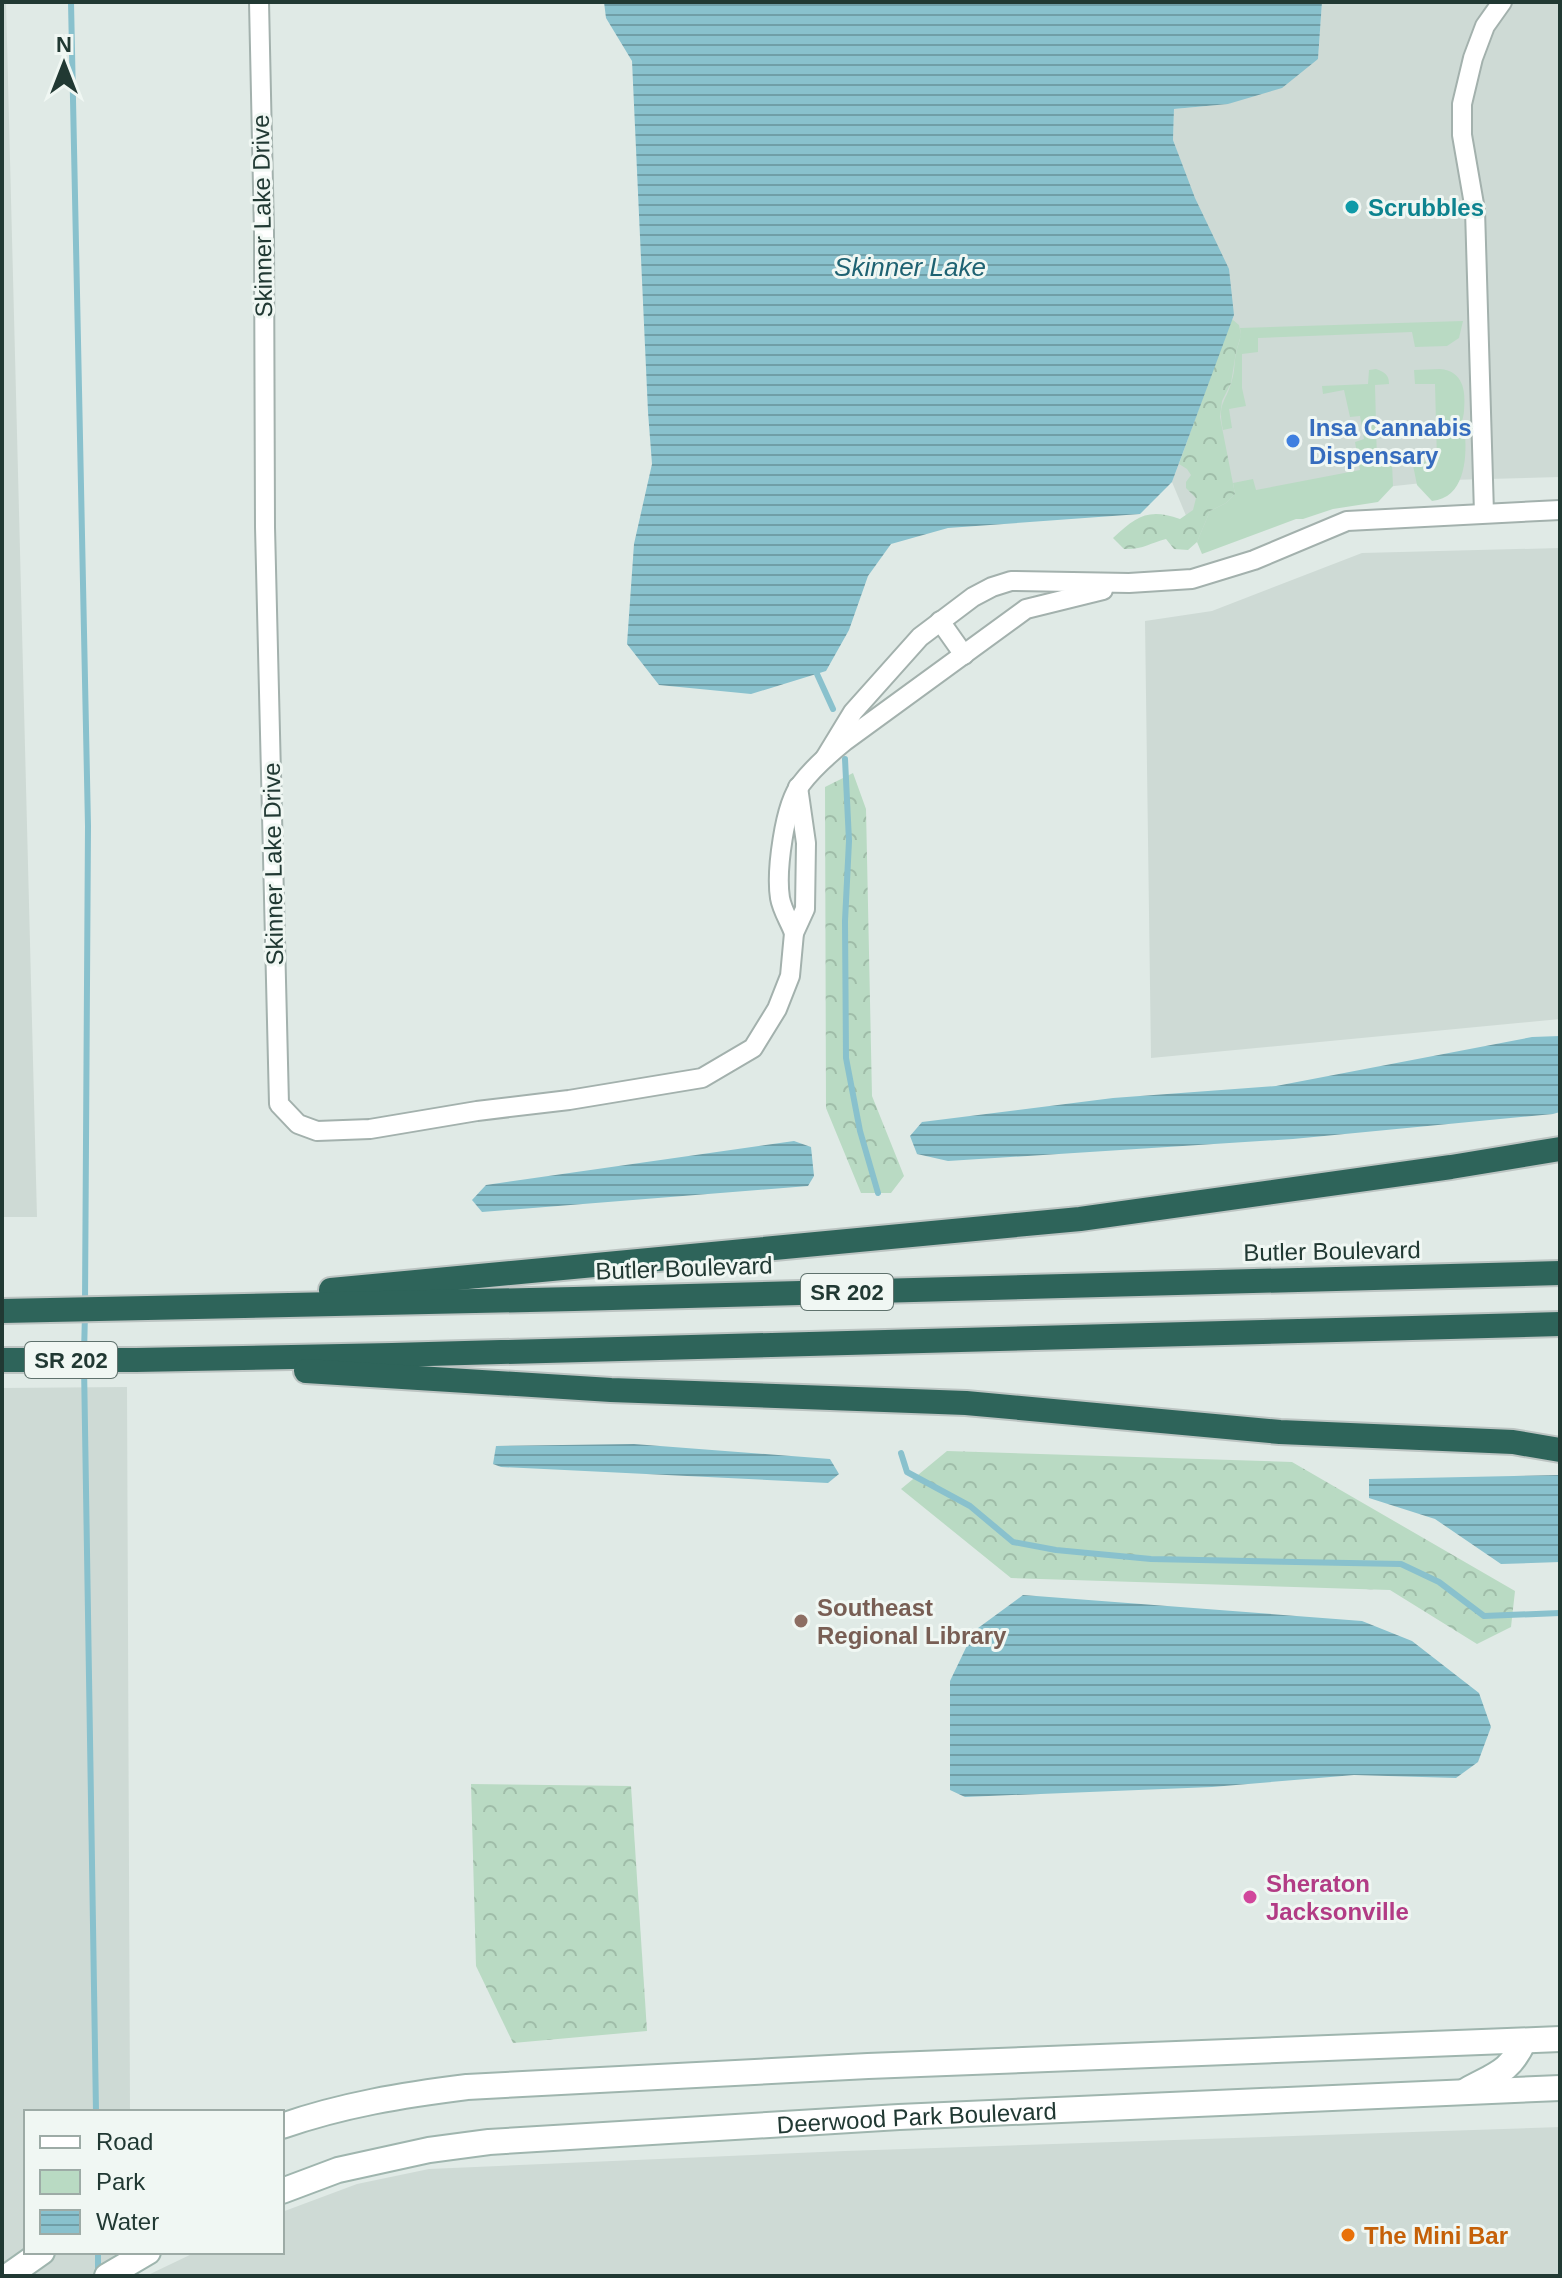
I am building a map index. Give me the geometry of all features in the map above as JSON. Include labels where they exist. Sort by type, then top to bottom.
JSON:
[{"type":"highway","points":[[133,1309],[1080,1219],[1560,1149]]},
{"type":"highway","points":[[1451,1167],[1560,1164]]},
{"type":"highway","name":"Butler Boulevard","points":[[6,1311],[1560,1273]]},
{"type":"highway","name":"SR 202","points":[[5,1360],[452,1354],[1560,1324]]},
{"type":"highway","points":[[136,1360],[611,1390],[966,1403],[1280,1432],[1513,1442],[1560,1450]]},
{"type":"highway","points":[[1513,1442],[1560,1437]]},
{"type":"main road","points":[[284,2125],[357,2104],[428,2091],[475,2087],[898,2065],[1560,2039]]},
{"type":"main road","points":[[1462,2093],[1506,2069],[1524,2041]]},
{"type":"main road","name":"Deerwood Park Boulevard","points":[[284,2190],[338,2170],[429,2150],[489,2142],[899,2117],[1560,2088]]},
{"type":"main road","points":[[107,2276],[145,2254]]},
{"type":"main road","points":[[8,2276],[38,2255]]},
{"type":"street","name":"Skinner Lake Drive","points":[[259,2],[265,527],[279,1104],[298,1124],[317,1131],[357,1129],[702,1078],[753,1048],[777,1009],[790,976],[794,933],[805,909],[806,843],[798,787],[825,758],[1026,609],[1129,583]]},
{"type":"street","points":[[1484,513],[1475,210],[1462,135],[1462,104],[1473,58],[1485,26],[1502,2]]},
{"type":"street","name":"Skinner Lake Drive","points":[[825,758],[853,712],[920,637],[973,597],[992,587],[1011,581],[1129,583],[1192,579],[1254,560],[1347,521],[1560,510]]},
{"type":"street","points":[[940,621],[964,655]]},
{"type":"shaded area","points":[[2,2],[6,2],[37,1217],[2,1217]]},
{"type":"shaded area","points":[[1322,2],[1560,2],[1560,477],[1450,480],[1339,492],[1197,542],[1172,482],[1234,315],[1173,140],[1174,109],[1228,104],[1318,59]]},
{"type":"shaded area","points":[[1560,548],[1560,1019],[1151,1058],[1145,621],[1212,611],[1362,553]]},
{"type":"shaded area","points":[[127,1387],[130,2110],[24,2110],[24,2254],[131,2254],[131,2276],[2,2276],[2,1388]]},
{"type":"shaded area","points":[[1560,2127],[1560,2276],[146,2276],[192,2254],[284,2254],[284,2211],[357,2184],[429,2169],[845,2151]]},
{"type":"green space","points":[[1227,315],[1239,325],[1241,335],[1220,417],[1235,494],[1210,511],[1197,542],[1188,550],[1174,549],[1166,539],[1124,549],[1113,538],[1136,519],[1159,514],[1180,519],[1193,510],[1196,498],[1186,488],[1191,475],[1179,464],[1206,389]]},
{"type":"green space","points":[[1463,321],[1459,338],[1447,346],[1415,347],[1412,332],[1258,338],[1258,352],[1242,354],[1242,388],[1246,406],[1229,409],[1232,428],[1223,430],[1222,408],[1233,377],[1240,328]]},
{"type":"green space","points":[[1376,369],[1386,374],[1389,384],[1375,385],[1377,463],[1392,463],[1393,486],[1378,502],[1296,519],[1202,554],[1197,542],[1210,511],[1235,494],[1233,483],[1253,479],[1256,490],[1360,470],[1355,442],[1364,439],[1360,416],[1350,417],[1344,390],[1323,394],[1322,386],[1368,384],[1369,370]]},
{"type":"green space","points":[[1440,369],[1454,373],[1463,389],[1465,455],[1457,485],[1451,493],[1432,501],[1417,485],[1413,465],[1437,461],[1435,384],[1415,384],[1414,370]]},
{"type":"green space","points":[[853,773],[866,809],[872,1096],[904,1176],[891,1193],[861,1193],[826,1108],[825,787]]},
{"type":"green space","points":[[947,1451],[1292,1462],[1515,1591],[1511,1627],[1477,1644],[1390,1590],[1011,1578],[901,1489]]},
{"type":"green space","points":[[471,1784],[631,1786],[647,2031],[513,2043],[476,1966]]},
{"type":"water","name":"Skinner Lake","points":[[604,2],[1322,2],[1318,59],[1282,88],[1228,104],[1174,109],[1173,140],[1195,198],[1229,269],[1234,315],[1172,482],[1140,514],[948,528],[891,544],[868,576],[849,630],[826,671],[751,694],[659,685],[627,644],[634,544],[652,464],[632,61],[606,18]]},
{"type":"water","points":[[1560,1036],[1560,1112],[1553,1114],[1293,1139],[948,1161],[917,1154],[910,1136],[922,1122],[1113,1098],[1276,1086],[1532,1037]]},
{"type":"water","points":[[794,1141],[811,1147],[814,1176],[808,1186],[482,1212],[472,1200],[486,1185]]},
{"type":"water","points":[[634,1444],[830,1459],[839,1474],[828,1483],[501,1467],[493,1464],[496,1446]]},
{"type":"water","points":[[1560,1475],[1560,1562],[1501,1564],[1435,1519],[1369,1498],[1369,1479]]},
{"type":"water","points":[[1023,1595],[1362,1621],[1412,1641],[1479,1693],[1491,1727],[1478,1762],[1456,1778],[1354,1775],[1212,1787],[965,1797],[950,1790],[950,1681],[974,1631]]},
{"type":"waterway","points":[[71,2],[88,826],[85,1302]]},
{"type":"waterway","points":[[817,674],[833,709]]},
{"type":"waterway","points":[[845,759],[849,841],[845,921],[846,1058],[860,1131],[878,1193]]},
{"type":"waterway","points":[[84,1354],[85,1313]]},
{"type":"waterway","points":[[84,1365],[96,2110]]},
{"type":"waterway","points":[[901,1453],[907,1472],[970,1506],[1013,1542],[1056,1550],[1151,1559],[1401,1564],[1439,1582],[1484,1616],[1560,1613]]},
{"type":"waterway","points":[[98,2254],[98,2276]]},
{"type":"place","name":"Scrubbles","points":[[1352,207]]},
{"type":"place","name":"Insa Cannabis Dispensary","points":[[1293,441]]},
{"type":"place","name":"Southeast Regional Library","points":[[801,1621]]},
{"type":"place","name":"Sheraton Jacksonville","points":[[1250,1897]]},
{"type":"place","name":"The Mini Bar","points":[[1348,2235]]}]
